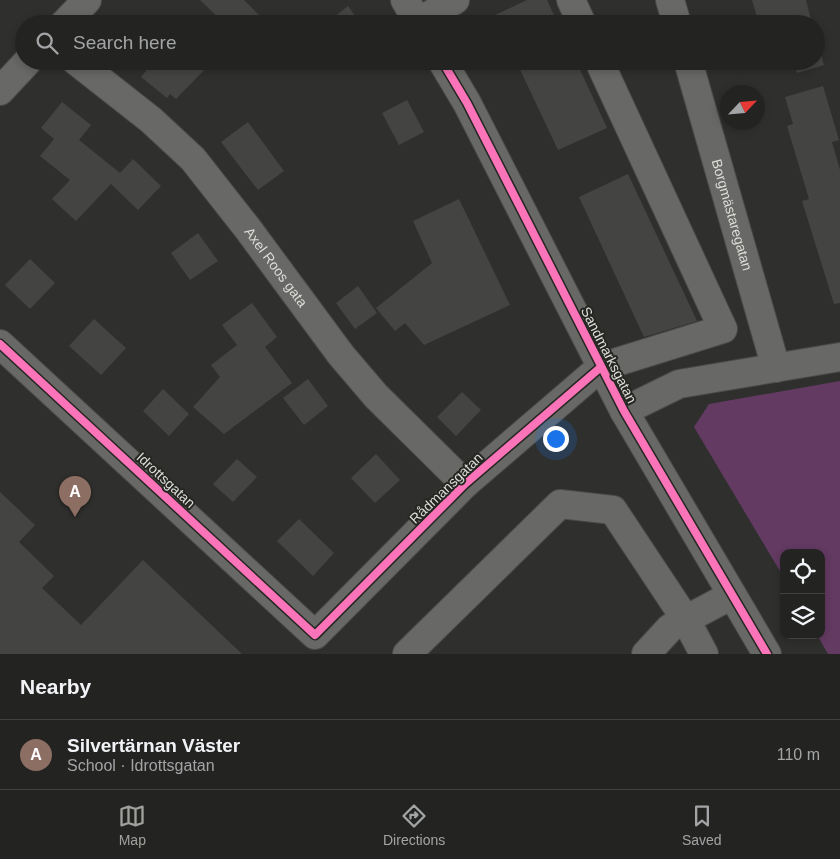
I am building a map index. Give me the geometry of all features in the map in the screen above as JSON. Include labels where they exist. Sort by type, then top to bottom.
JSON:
[{"type":"street","points":[[73,15],[87,0]]},
{"type":"street","points":[[414,15],[455,0]]},
{"type":"street","points":[[571,0],[578,15]]},
{"type":"street","points":[[670,0],[674,15]]},
{"type":"street","points":[[0,92],[20,70]]},
{"type":"street","name":"Axel Roos gata","points":[[87,70],[151,120],[193,159],[248,229],[341,355],[376,396],[465,484]]},
{"type":"street","name":"Sandmarksgatan","points":[[447,70],[467,103],[624,411],[767,654]]},
{"type":"street","points":[[601,367],[723,329],[603,70]]},
{"type":"street","name":"Borgmästaregatan","points":[[691,70],[776,368]]},
{"type":"street","name":"Idrottsgatan","points":[[0,344],[315,634]]},
{"type":"street","points":[[624,411],[679,384],[840,357]]},
{"type":"street","name":"Rådmansgatan","points":[[315,634],[465,484],[601,367]]},
{"type":"street","points":[[407,654],[560,504],[613,510],[686,620],[704,654]]},
{"type":"street","points":[[646,654],[670,628],[732,595]]},
{"type":"shaded area","points":[[840,381],[840,654],[828,654],[819,639],[825,639],[825,549],[780,549],[780,571],[694,427],[709,404]]},
{"type":"building","points":[[200,0],[244,0],[259,15],[216,15]]},
{"type":"building","points":[[527,0],[547,0],[554,15],[495,15]]},
{"type":"building","points":[[752,0],[806,0],[810,15],[756,15]]},
{"type":"building","points":[[348,6],[354,15],[336,15]]},
{"type":"building","points":[[147,70],[204,70],[176,99],[170,94],[167,98],[141,77]]},
{"type":"building","points":[[520,70],[580,70],[607,128],[558,150]]},
{"type":"building","points":[[796,70],[807,70],[797,73]]},
{"type":"building","points":[[823,86],[839,140],[832,142],[840,170],[840,303],[834,304],[802,201],[809,199],[787,126],[793,124],[785,97]]},
{"type":"building","points":[[407,100],[424,132],[399,145],[382,113]]},
{"type":"building","points":[[62,102],[91,125],[79,140],[120,173],[133,159],[161,186],[138,210],[111,184],[76,221],[52,199],[70,180],[40,156],[54,139],[41,128]]},
{"type":"building","points":[[248,122],[284,171],[258,190],[221,142]]},
{"type":"building","points":[[628,174],[697,321],[644,337],[579,197]]},
{"type":"building","points":[[459,199],[510,305],[424,345],[405,323],[395,331],[376,308],[432,263],[413,221]]},
{"type":"building","points":[[198,233],[218,261],[190,280],[171,253]]},
{"type":"building","points":[[30,259],[55,283],[30,309],[5,285]]},
{"type":"building","points":[[358,286],[377,313],[355,329],[336,303]]},
{"type":"building","points":[[252,303],[277,337],[265,347],[292,383],[224,434],[193,407],[220,377],[211,365],[237,345],[222,325]]},
{"type":"building","points":[[94,319],[126,348],[101,375],[69,346]]},
{"type":"building","points":[[308,379],[328,406],[304,425],[283,398]]},
{"type":"building","points":[[163,389],[189,414],[169,436],[143,411]]},
{"type":"building","points":[[462,392],[481,410],[456,436],[437,417]]},
{"type":"building","points":[[376,454],[400,480],[375,503],[351,478]]},
{"type":"building","points":[[237,459],[257,477],[233,502],[213,484]]},
{"type":"building","points":[[0,492],[35,525],[19,542],[54,576],[42,588],[81,625],[143,560],[242,654],[0,654]]},
{"type":"building","points":[[299,519],[334,553],[313,576],[277,541]]},
{"type":"cycle path","points":[[447,70],[467,103],[624,411],[767,654]]},
{"type":"cycle path","points":[[0,344],[315,635],[465,484],[601,367]]},
{"type":"place","name":"Silvertärnan Väster","points":[[75,517]]}]
